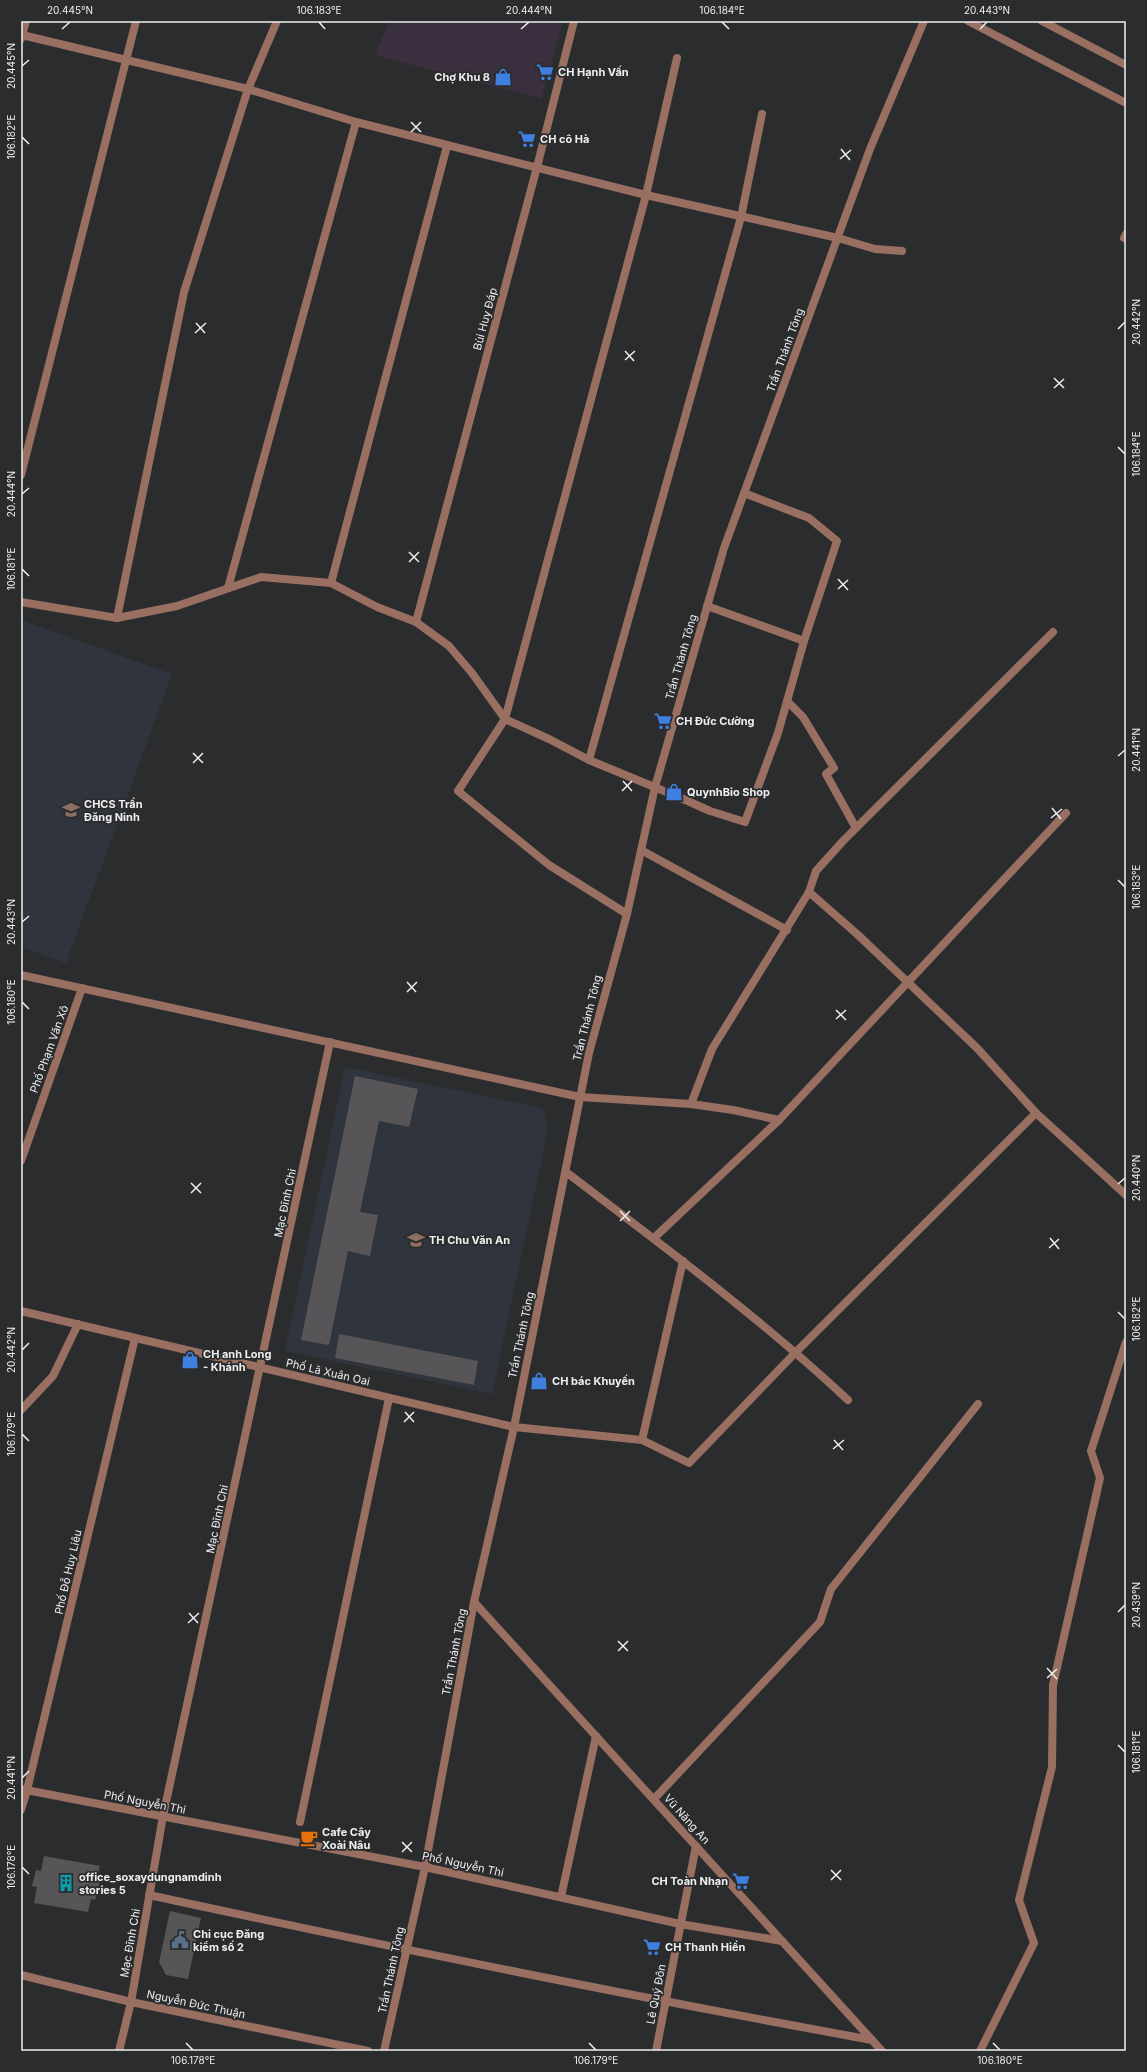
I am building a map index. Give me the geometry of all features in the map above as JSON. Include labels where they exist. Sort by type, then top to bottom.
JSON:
[{"type":"street","points":[[26,21],[22,37],[125,59],[248,89],[356,122],[646,195],[838,238],[875,249],[902,251]]},
{"type":"street","points":[[21,475],[125,59],[136,21]]},
{"type":"street","points":[[117,618],[184,292],[248,89],[277,21]]},
{"type":"street","name":"Bùi Huy Đáp","points":[[416,622],[537,167],[574,21]]},
{"type":"street","name":"Trần Thánh Tông","points":[[384,2051],[425,1867],[474,1602],[514,1427],[589,1053],[627,914],[656,787],[707,606],[744,493],[870,149],[924,21]]},
{"type":"street","points":[[968,21],[1126,103]]},
{"type":"street","points":[[1042,21],[1126,65]]},
{"type":"street","points":[[627,914],[549,865],[458,791],[504,719],[646,195],[677,58]]},
{"type":"street","points":[[589,760],[741,217],[762,114]]},
{"type":"street","points":[[228,588],[356,122]]},
{"type":"street","points":[[330,583],[447,146]]},
{"type":"street","points":[[21,602],[117,618],[177,606],[261,577],[330,583],[377,606],[416,622],[449,646],[472,673],[504,719],[549,739],[589,760],[656,787],[710,812],[746,822],[778,733],[804,641],[837,541],[809,518],[744,493]]},
{"type":"street","points":[[707,606],[804,641]]},
{"type":"street","points":[[690,1104],[712,1049],[810,892],[816,871],[856,828],[1054,632]]},
{"type":"street","points":[[787,701],[803,717],[834,768],[826,774],[856,828]]},
{"type":"street","points":[[654,1238],[779,1120],[1066,813]]},
{"type":"street","points":[[641,850],[787,930]]},
{"type":"street","points":[[810,892],[857,934],[977,1048],[1036,1114],[1126,1194]]},
{"type":"street","points":[[21,975],[580,1097],[690,1104],[733,1110],[779,1120]]},
{"type":"street","name":"Phố Phạm Văn Xô","points":[[21,1161],[82,988]]},
{"type":"street","name":"Mạc Đĩnh Chi","points":[[119,2051],[131,2002],[163,1816],[330,1042]]},
{"type":"street","points":[[683,1261],[642,1440],[689,1463],[796,1352],[1036,1114]]},
{"type":"street","points":[[566,1172],[654,1238],[796,1352],[848,1400]]},
{"type":"street","name":"Phố Lã Xuân Oai","points":[[21,1311],[514,1427],[642,1440]]},
{"type":"street","points":[[21,1410],[53,1376],[78,1324]]},
{"type":"street","name":"Phố Đỗ Huy Liêu","points":[[21,1810],[24,1790],[135,1338]]},
{"type":"street","points":[[980,2051],[1034,1943],[1019,1900],[1052,1766],[1053,1685],[1100,1478],[1091,1451],[1126,1342]]},
{"type":"street","points":[[300,1822],[389,1398]]},
{"type":"street","points":[[654,1799],[820,1622],[831,1589],[978,1404]]},
{"type":"street","name":"Vũ Năng An","points":[[474,1602],[882,2051]]},
{"type":"street","points":[[561,1897],[596,1736]]},
{"type":"street","name":"Phố Nguyễn Thi","points":[[24,1790],[425,1867],[680,1924],[782,1941]]},
{"type":"street","name":"Lê Quý Đôn","points":[[656,2051],[696,1846]]},
{"type":"street","points":[[149,1895],[406,1951],[665,2003],[872,2040]]},
{"type":"street","name":"Nguyễn Đức Thuận","points":[[21,1975],[131,2002],[368,2051]]},
{"type":"shaded area","name":"Chợ Khu 8","points":[[389,21],[563,21],[541,99],[375,55]]},
{"type":"shaded area","name":"CHCS Trần Đăng Ninh","points":[[21,620],[172,674],[66,963],[21,947]]},
{"type":"shaded area","name":"TH Chu Văn An","points":[[345,1067],[543,1108],[548,1130],[492,1394],[285,1351]]},
{"type":"building","points":[[355,1076],[418,1089],[409,1127],[379,1121],[360,1212],[378,1215],[370,1256],[348,1251],[329,1345],[301,1340]]},
{"type":"building","points":[[339,1334],[478,1361],[474,1385],[335,1358]]},
{"type":"building","name":"office_soxaydungnamdinh stories 5","points":[[44,1856],[100,1866],[96,1880],[100,1881],[95,1900],[91,1899],[88,1912],[34,1903],[37,1887],[32,1886],[36,1870],[41,1871]]},
{"type":"building","name":"Chi cục Đăng kiểm số 2","points":[[170,1911],[201,1918],[188,1979],[166,1975],[159,1962]]},
{"type":"place","name":"CH Hạnh Vấn","points":[[545,72]]},
{"type":"place","name":"Chợ Khu 8","points":[[503,77]]},
{"type":"place","name":"CH cô Hà","points":[[527,139]]},
{"type":"place","name":"CH Đức Cường","points":[[663,721]]},
{"type":"place","name":"QuynhBio Shop","points":[[674,792]]},
{"type":"place","name":"CHCS Trần Đăng Ninh","points":[[71,810]]},
{"type":"place","name":"TH Chu Văn An","points":[[416,1240]]},
{"type":"place","name":"CH anh Long - Khánh","points":[[190,1360]]},
{"type":"place","name":"CH bác Khuyến","points":[[539,1381]]},
{"type":"place","name":"Cafe Cây Xoài Nâu","points":[[309,1838]]},
{"type":"place","name":"CH Toàn Nhạn","points":[[741,1881]]},
{"type":"place","name":"office_soxaydungnamdinh stories 5","points":[[66,1883]]},
{"type":"place","name":"Chi cục Đăng kiểm số 2","points":[[180,1940]]},
{"type":"place","name":"CH Thanh Hiền","points":[[652,1947]]}]
